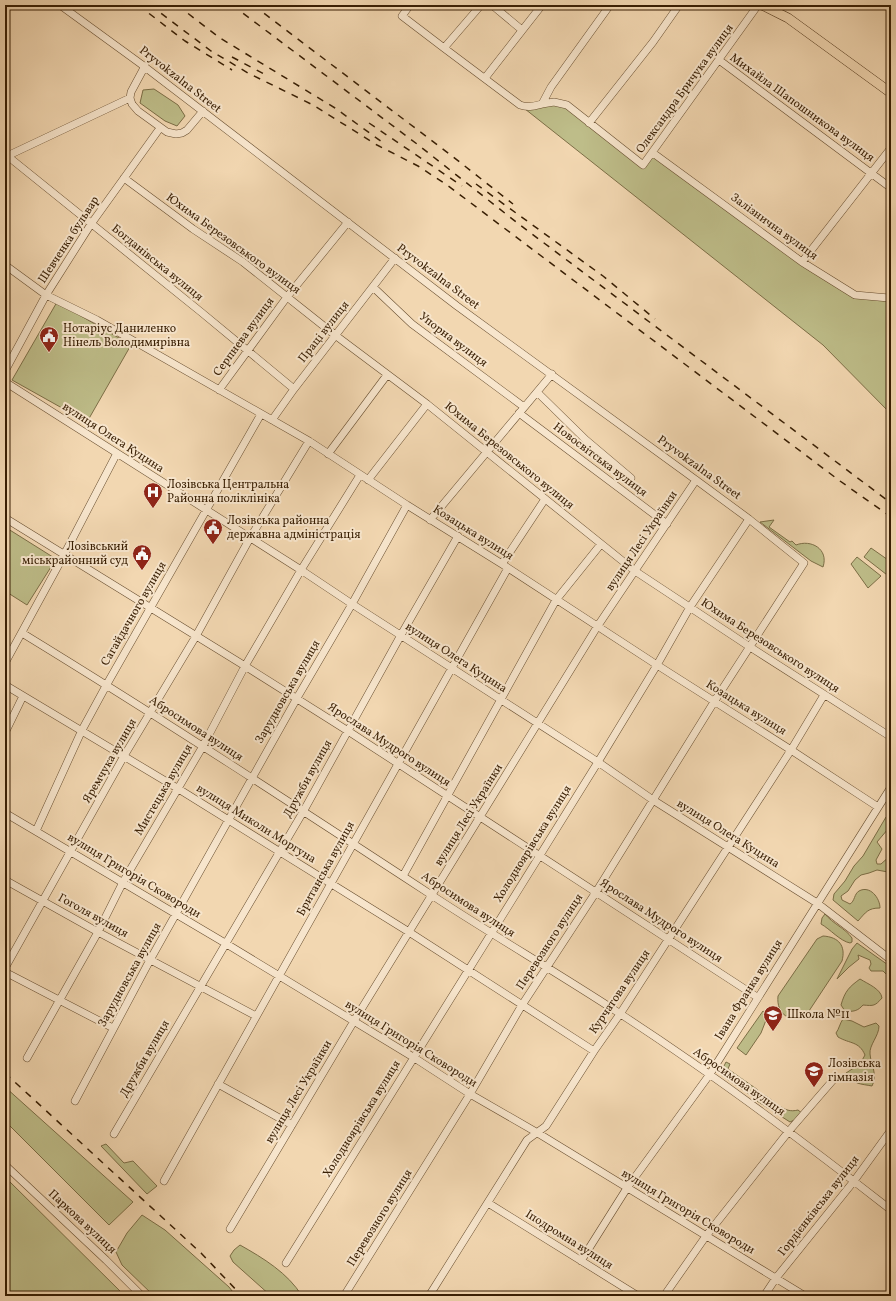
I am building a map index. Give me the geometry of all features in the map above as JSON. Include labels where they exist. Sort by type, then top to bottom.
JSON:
[{"type":"main road","points":[[762,5],[788,18],[891,93]]},
{"type":"street","name":"Pryvokzalna Street","points":[[60,5],[144,66],[457,306],[749,519],[804,563]]},
{"type":"street","points":[[410,5],[402,16],[520,105],[526,107],[554,102],[566,105],[589,123],[653,42],[679,5]]},
{"type":"street","points":[[444,48],[480,5]]},
{"type":"street","points":[[492,5],[522,30]]},
{"type":"street","points":[[485,78],[542,5]]},
{"type":"street","points":[[542,104],[551,88],[610,5]]},
{"type":"street","name":"Олександра Бричука вулиця","points":[[589,123],[643,166],[758,5]]},
{"type":"street","name":"Михайла Шапошникова вулиця","points":[[719,60],[891,188]]},
{"type":"street","points":[[144,66],[132,89],[130,98],[135,109],[160,128],[172,134],[182,133],[189,128],[203,111]]},
{"type":"street","points":[[6,156],[130,98]]},
{"type":"street","name":"Шевченка бульвар","points":[[5,371],[46,295],[91,224],[160,128]]},
{"type":"street","points":[[802,262],[891,148]]},
{"type":"street","name":"Залізнична вулиця","points":[[653,153],[802,262],[855,296],[891,299]]},
{"type":"street","name":"Богданівська вулиця","points":[[6,156],[201,312],[294,389]]},
{"type":"street","name":"Юхима Березовського вулиця","points":[[124,178],[193,229],[243,262],[287,298],[427,404],[635,571],[824,695],[891,737]]},
{"type":"street","name":"Серпнева вулиця","points":[[219,390],[287,298],[348,222]]},
{"type":"street","name":"Праці вулиця","points":[[272,420],[335,335],[395,258]]},
{"type":"street","name":"Козацька вулиця","points":[[5,265],[46,295],[97,320],[309,442],[406,505],[505,566],[878,807]]},
{"type":"street","name":"Упорна вулиця","points":[[373,287],[412,324],[524,407]]},
{"type":"street","points":[[430,520],[552,374]]},
{"type":"street","points":[[328,454],[387,375]]},
{"type":"street","name":"вулиця Олега Куцина","points":[[5,382],[301,570],[598,762],[653,800],[817,904],[891,960]]},
{"type":"street","points":[[537,392],[586,440],[631,478]]},
{"type":"street","points":[[368,480],[427,404]]},
{"type":"street","name":"Новосвітська вулиця","points":[[519,413],[667,524]]},
{"type":"street","name":"Сагайдачного вулиця","points":[[36,831],[82,730],[106,684],[261,414]]},
{"type":"street","name":"Яремчука вулиця","points":[[5,968],[124,756],[196,636],[250,538],[309,442]]},
{"type":"street","points":[[5,663],[64,555],[117,453]]},
{"type":"street","name":"Мистецька вулиця","points":[[27,1058],[98,932],[123,882],[203,746],[245,666],[301,570],[360,474]]},
{"type":"street","name":"вулиця Лесі Українки","points":[[230,1229],[354,1021],[598,627],[696,480]]},
{"type":"street","name":"Британська вулиця","points":[[164,1181],[452,669],[505,566],[545,499]]},
{"type":"street","name":"Зарудновська вулиця","points":[[75,1101],[150,960],[296,698],[352,604],[406,505]]},
{"type":"street","name":"Ярослава Мудрого вулиця","points":[[5,518],[348,731],[757,997]]},
{"type":"street","name":"Холодноярівська вулиця","points":[[286,1263],[598,762],[657,665],[690,607],[749,519]]},
{"type":"street","name":"Дружби вулиця","points":[[114,1134],[279,852],[458,536]]},
{"type":"street","points":[[403,876],[556,600],[600,544]]},
{"type":"street","name":"Перевозного вулиця","points":[[344,1296],[470,1094],[522,1006],[596,892],[714,702],[804,563]]},
{"type":"street","name":"Абросимова вулиця","points":[[22,633],[106,684],[491,934],[620,1014],[710,1074],[788,1131],[891,1210]]},
{"type":"street","name":"вулиця Миколи Моргуна","points":[[5,685],[82,730],[331,883],[594,1051]]},
{"type":"street","name":"Курчатова вулиця","points":[[429,1296],[527,1140],[546,1126],[594,1051],[620,1014],[791,750],[824,695]]},
{"type":"street","points":[[5,733],[23,696]]},
{"type":"street","name":"Івана Франка вулиця","points":[[581,1261],[627,1188],[710,1074],[757,997],[891,787]]},
{"type":"street","name":"вулиця Григорія Сковороди","points":[[5,813],[225,943],[354,1021],[470,1094],[536,1132],[805,1296]]},
{"type":"street","name":"Гоголя вулиця","points":[[5,880],[98,932],[256,1016]]},
{"type":"street","points":[[5,972],[113,1028]]},
{"type":"street","points":[[664,1296],[706,1236],[788,1131],[834,1079]]},
{"type":"street","points":[[218,1084],[292,1125]]},
{"type":"street","name":"Гордієнківська вулиця","points":[[764,1296],[776,1278],[854,1181],[891,1130]]},
{"type":"street","name":"Паркова вулиця","points":[[5,1165],[142,1296]]},
{"type":"street","name":"Іподромна вулиця","points":[[488,1203],[638,1296]]},
{"type":"shaded area","points":[[154,89],[178,105],[185,116],[177,126],[165,121],[140,103],[143,90]]},
{"type":"shaded area","points":[[560,103],[643,165],[653,153],[855,295],[891,299],[891,414],[823,345],[520,105]]},
{"type":"shaded area","points":[[57,302],[131,345],[87,422],[12,380]]},
{"type":"shaded area","points":[[774,520],[769,527],[790,542],[792,541],[796,545],[807,543],[817,547],[823,555],[823,567],[811,561],[760,522]]},
{"type":"shaded area","points":[[5,527],[56,559],[27,605],[5,591]]},
{"type":"shaded area","points":[[871,548],[891,562],[891,578],[864,557]]},
{"type":"shaded area","points":[[857,557],[881,576],[868,588],[851,564]]},
{"type":"shaded area","points":[[891,812],[891,830],[888,829],[877,842],[882,849],[876,860],[877,864],[881,864],[891,855],[891,870],[888,872],[877,870],[861,875],[855,880],[848,891],[841,896],[842,900],[850,904],[859,891],[867,890],[874,894],[880,904],[880,908],[868,911],[858,921],[833,900],[834,894],[863,856],[886,817]]},
{"type":"shaded area","points":[[825,914],[852,938],[852,942],[846,942],[821,924],[822,918]]},
{"type":"shaded area","points":[[823,936],[833,938],[840,943],[843,951],[842,961],[807,1014],[801,1017],[790,1018],[782,1013],[779,1008],[778,996],[817,939]]},
{"type":"shaded area","points":[[857,943],[891,967],[891,979],[883,971],[871,971],[869,968],[871,964],[870,960],[858,955],[859,959],[837,979],[852,949]]},
{"type":"shaded area","points":[[860,979],[877,989],[882,998],[874,1005],[863,1005],[855,1011],[845,1011],[841,1005],[844,996],[850,987]]},
{"type":"shaded area","points":[[763,1011],[768,1015],[761,1033],[746,1055],[737,1048]]},
{"type":"shaded area","points":[[843,1019],[852,1021],[864,1027],[876,1023],[879,1026],[879,1030],[870,1051],[874,1074],[874,1082],[872,1086],[853,1081],[846,1073],[860,1064],[865,1055],[863,1050],[854,1043],[838,1037],[836,1033]]},
{"type":"shaded area","points":[[726,1062],[730,1064],[728,1069],[758,1090],[753,1097],[720,1074]]},
{"type":"shaded area","points":[[5,1087],[133,1202],[109,1225],[5,1121]]},
{"type":"shaded area","points":[[764,1095],[784,1109],[793,1111],[798,1110],[803,1114],[801,1117],[790,1122],[757,1101]]},
{"type":"shaded area","points":[[106,1144],[124,1163],[133,1161],[157,1186],[147,1194],[101,1146]]},
{"type":"shaded area","points":[[5,1177],[125,1296],[5,1296]]},
{"type":"shaded area","points":[[142,1215],[165,1230],[229,1287],[236,1296],[154,1296],[122,1265],[116,1252],[127,1233]]},
{"type":"shaded area","points":[[240,1245],[282,1273],[290,1280],[302,1296],[271,1296],[233,1262],[230,1256]]},
{"type":"railway","points":[[138,5],[185,41],[232,70]]},
{"type":"railway","points":[[150,5],[211,51],[248,73],[313,105],[377,145],[418,166],[447,185],[840,481],[891,517]]},
{"type":"railway","points":[[177,5],[220,38],[335,108],[382,142]]},
{"type":"railway","points":[[232,5],[417,144],[520,225],[891,503]]},
{"type":"railway","points":[[253,5],[513,204]]},
{"type":"railway","points":[[232,57],[264,74]]},
{"type":"railway","points":[[369,123],[462,186]]},
{"type":"railway","points":[[476,184],[603,276],[655,319]]},
{"type":"railway","points":[[5,1073],[201,1253],[242,1296]]},
{"type":"place","name":"Нотаріус Даниленко Нінель Володимирівна","points":[[49,353]]},
{"type":"place","name":"Лозівська Центральна Районна поліклініка","points":[[153,509]]},
{"type":"place","name":"Лозівська районна державна адміністрація","points":[[213,545]]},
{"type":"place","name":"Лозівський міськрайонний суд","points":[[142,571]]},
{"type":"place","name":"Школа №11","points":[[773,1032]]},
{"type":"place","name":"Лозівська гімназія","points":[[814,1088]]}]
